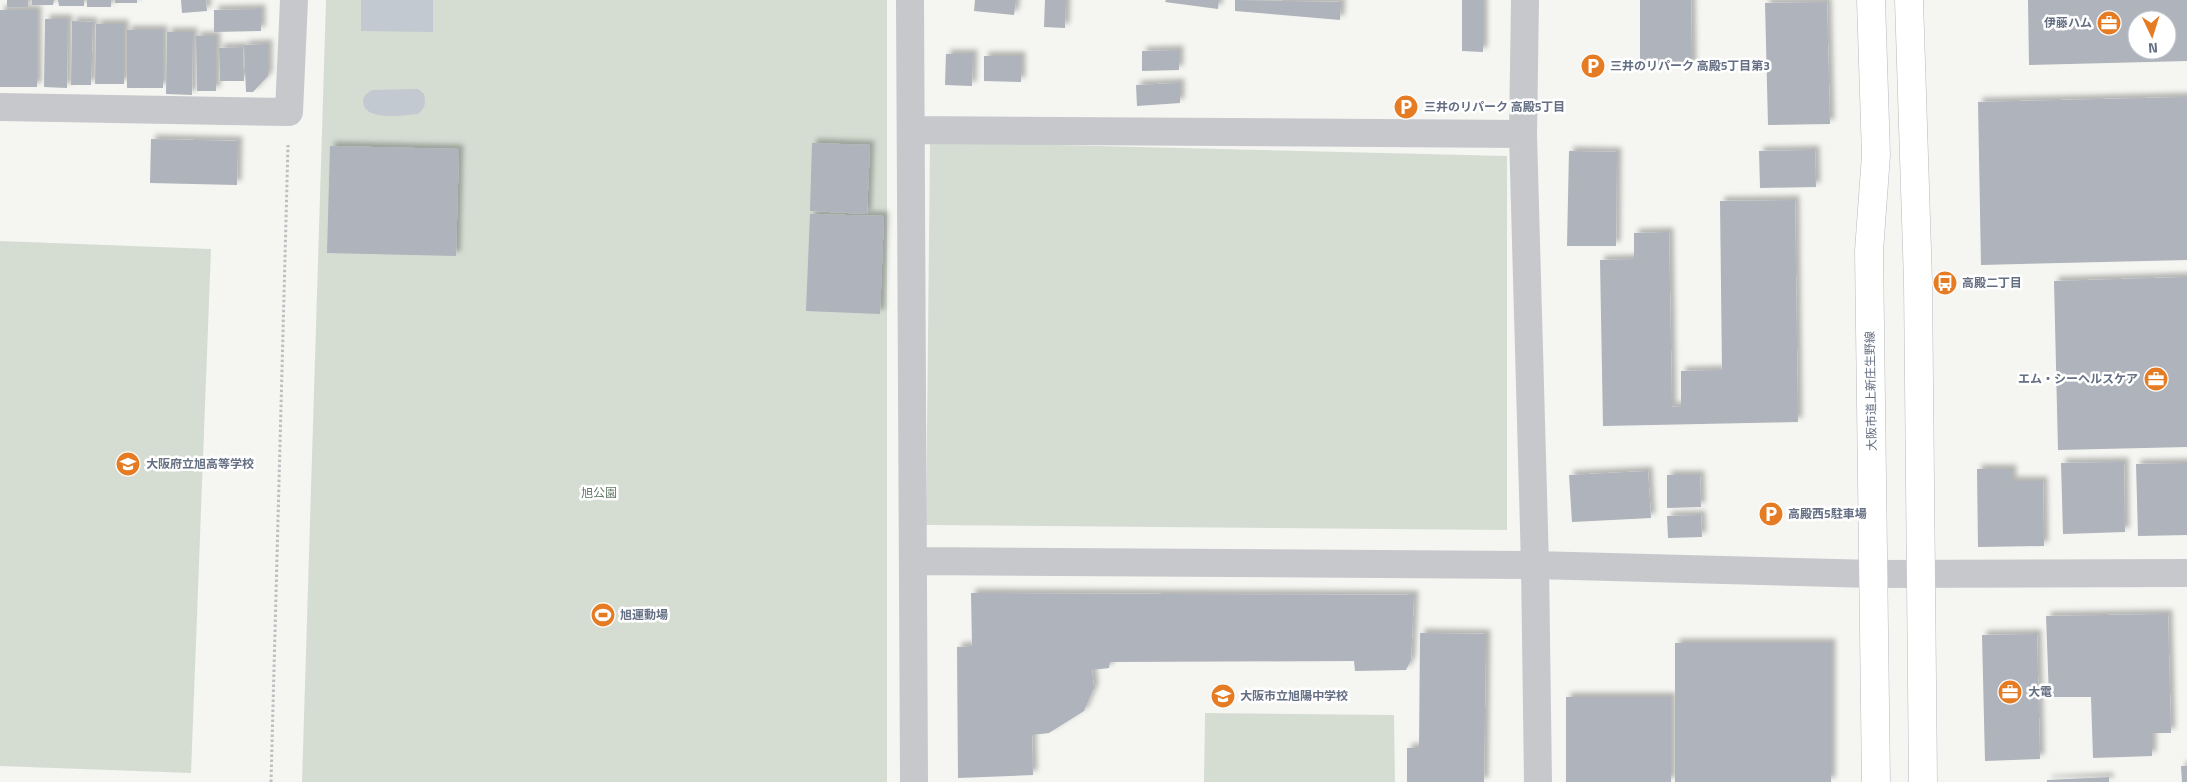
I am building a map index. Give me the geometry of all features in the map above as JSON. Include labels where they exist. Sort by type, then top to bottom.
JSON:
[{"type":"main road","name":"大阪市道上新庄生野線","points":[[1871,0],[1876,156],[1870,251],[1876,782]]},
{"type":"main road","points":[[1909,0],[1918,282],[1923,782]]},
{"type":"street","points":[[0,107],[289,112],[294,0]]},
{"type":"street","points":[[910,0],[914,782]]},
{"type":"street","points":[[1525,0],[1523,134],[1535,565],[1538,782]]},
{"type":"street","points":[[912,130],[1523,134]]},
{"type":"street","points":[[914,561],[1535,565],[1920,575],[2187,573]]},
{"type":"path","points":[[271,782],[289,112]]},
{"type":"green space","name":"旭公園","points":[[326,0],[887,0],[887,782],[302,782]]},
{"type":"green space","points":[[930,142],[1507,156],[1507,530],[926,525]]},
{"type":"green space","name":"大阪府立旭高等学校","points":[[0,241],[211,249],[191,773],[0,766]]},
{"type":"green space","points":[[1205,713],[1394,715],[1395,782],[1204,782]]},
{"type":"shaded area","points":[[361,0],[433,0],[433,32],[361,31]]},
{"type":"shaded area","points":[[418,89],[424,94],[425,100],[424,108],[418,114],[378,115],[365,108],[363,102],[366,95],[372,90]]},
{"type":"building","points":[[7,0],[28,0],[28,7],[7,7]]},
{"type":"building","points":[[32,0],[54,0],[53,5],[32,5]]},
{"type":"building","points":[[58,0],[84,0],[84,6],[59,6]]},
{"type":"building","points":[[87,0],[111,0],[111,7],[87,7]]},
{"type":"building","points":[[115,0],[137,0],[137,3],[115,3]]},
{"type":"building","points":[[181,0],[206,0],[207,11],[182,13]]},
{"type":"building","points":[[975,0],[1016,0],[1014,15],[974,11]]},
{"type":"building","points":[[1045,0],[1066,0],[1065,28],[1044,27]]},
{"type":"building","points":[[1166,0],[1219,0],[1218,9],[1165,2]]},
{"type":"building","points":[[1235,0],[1341,2],[1340,20],[1235,11]]},
{"type":"building","points":[[1462,0],[1483,0],[1483,52],[1462,51]]},
{"type":"building","points":[[1640,0],[1691,0],[1692,67],[1640,67]]},
{"type":"building","points":[[2028,0],[2187,0],[2187,61],[2029,65]]},
{"type":"building","points":[[1827,2],[1830,124],[1768,125],[1765,3]]},
{"type":"building","points":[[261,9],[261,31],[214,32],[214,10]]},
{"type":"building","points":[[0,10],[37,10],[37,87],[0,87]]},
{"type":"building","points":[[45,19],[68,19],[67,88],[44,87]]},
{"type":"building","points":[[72,21],[93,22],[91,85],[71,85]]},
{"type":"building","points":[[96,24],[124,24],[124,84],[95,84]]},
{"type":"building","points":[[127,30],[163,30],[163,88],[127,88]]},
{"type":"building","points":[[167,32],[193,32],[192,95],[166,94]]},
{"type":"building","points":[[196,36],[216,36],[216,91],[197,91]]},
{"type":"building","points":[[268,44],[268,76],[253,92],[246,92],[244,45]]},
{"type":"building","points":[[243,47],[244,81],[220,81],[219,48]]},
{"type":"building","points":[[1179,50],[1179,70],[1142,71],[1142,51]]},
{"type":"building","points":[[946,54],[973,54],[972,86],[945,85]]},
{"type":"building","points":[[984,56],[1021,56],[1021,82],[984,81]]},
{"type":"building","points":[[1180,83],[1180,103],[1137,106],[1136,85]]},
{"type":"building","points":[[2187,97],[2187,260],[1981,265],[1978,102]]},
{"type":"building","points":[[151,139],[238,141],[237,185],[150,183]]},
{"type":"building","points":[[812,143],[870,145],[867,214],[810,211]]},
{"type":"building","points":[[330,146],[459,149],[456,256],[327,253]]},
{"type":"building","points":[[1815,150],[1816,187],[1760,188],[1759,151]]},
{"type":"building","points":[[1569,151],[1617,152],[1616,246],[1567,246]]},
{"type":"building","points":[[1795,200],[1798,422],[1603,426],[1600,260],[1634,259],[1634,233],[1669,232],[1672,407],[1681,406],[1681,371],[1722,370],[1720,201]]},
{"type":"building","points":[[810,214],[884,216],[880,314],[806,311]]},
{"type":"building","points":[[2187,277],[2187,447],[2058,450],[2054,281]]},
{"type":"building","points":[[2124,462],[2125,532],[2063,534],[2061,463]]},
{"type":"building","points":[[2187,463],[2187,535],[2138,536],[2136,464]]},
{"type":"building","points":[[1977,469],[2012,469],[2012,481],[2043,481],[2044,546],[1978,547]]},
{"type":"building","points":[[1648,471],[1651,518],[1572,522],[1569,475]]},
{"type":"building","points":[[1667,475],[1700,475],[1701,507],[1667,508]]},
{"type":"building","points":[[1701,515],[1702,537],[1668,538],[1667,516]]},
{"type":"building","points":[[971,593],[1414,595],[1411,660],[1406,670],[1355,671],[1354,661],[1110,662],[1109,668],[1092,670],[1094,688],[1084,711],[1049,733],[1032,735],[1033,775],[958,778],[957,647],[972,646]]},
{"type":"building","points":[[2168,614],[2171,733],[2152,733],[2152,756],[2093,758],[2091,697],[2049,697],[2046,616]]},
{"type":"building","points":[[1420,633],[1486,634],[1484,782],[1407,782],[1407,748],[1419,748]]},
{"type":"building","points":[[2037,634],[2040,759],[1985,761],[1982,635]]},
{"type":"building","points":[[1675,643],[1831,643],[1831,782],[1675,782]]},
{"type":"building","points":[[1566,697],[1671,697],[1671,782],[1566,782]]},
{"type":"building","points":[[2181,766],[2187,766],[2187,782],[2182,782]]},
{"type":"building","points":[[2109,777],[2109,782],[2047,782],[2047,780]]},
{"type":"place","name":"伊藤ハム","points":[[2109,23]]},
{"type":"place","name":"三井のリパーク 高殿5丁目第3","points":[[1593,66]]},
{"type":"place","name":"三井のリパーク 高殿5丁目","points":[[1406,107]]},
{"type":"place","name":"高殿二丁目","points":[[1945,283]]},
{"type":"place","name":"エム・シーヘルスケア","points":[[2156,379]]},
{"type":"place","name":"大阪府立旭高等学校","points":[[128,464]]},
{"type":"place","name":"高殿西5駐車場","points":[[1771,514]]},
{"type":"place","name":"旭運動場","points":[[603,615]]},
{"type":"place","name":"大電","points":[[2010,692]]},
{"type":"place","name":"大阪市立旭陽中学校","points":[[1223,696]]}]
